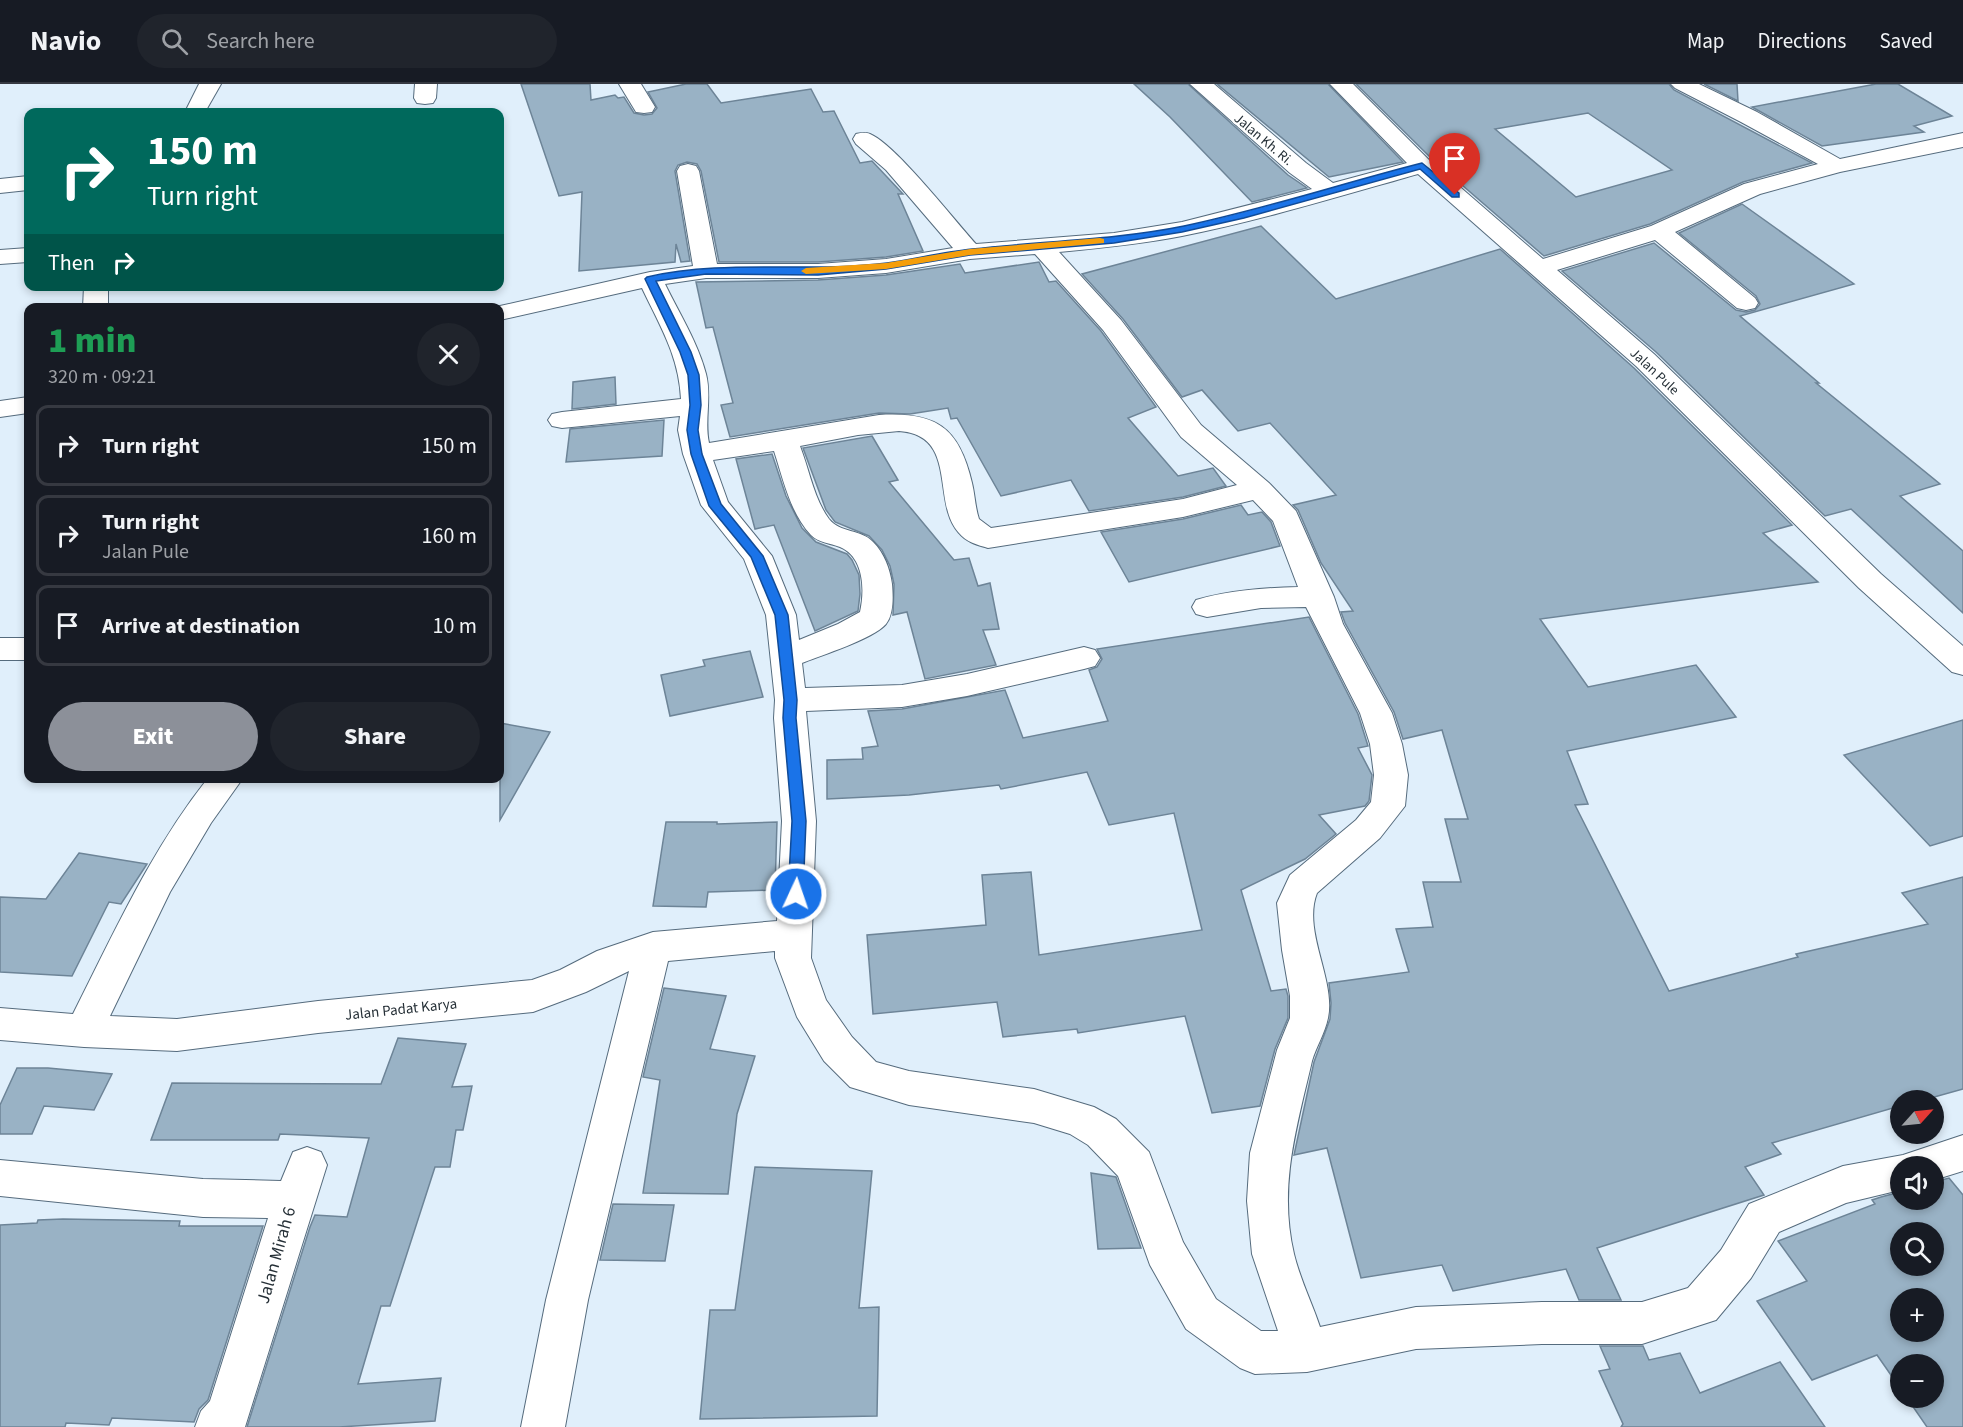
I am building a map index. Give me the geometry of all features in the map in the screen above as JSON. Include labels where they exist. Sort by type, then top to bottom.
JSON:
[{"type":"street","points":[[197,108],[210,84]]},
{"type":"street","points":[[630,84],[644,107]]},
{"type":"street","name":"Jalan Kh. Ri.","points":[[1201,84],[1298,168],[1329,191]]},
{"type":"street","name":"Jalan Pule","points":[[1341,84],[1422,166],[1645,360],[1870,581],[1963,664]]},
{"type":"street","points":[[1682,84],[1749,117],[1837,166]]},
{"type":"street","points":[[864,139],[894,165],[970,252]]},
{"type":"street","points":[[1539,268],[1659,231],[1752,189],[1837,166],[1963,140]]},
{"type":"street","points":[[504,311],[650,279],[706,271],[818,272],[886,266],[970,252],[1114,240],[1244,216],[1422,166]]},
{"type":"street","points":[[688,171],[706,271]]},
{"type":"street","points":[[0,186],[24,183]]},
{"type":"street","points":[[1659,231],[1746,303]]},
{"type":"street","points":[[1041,246],[1112,325],[1191,431],[1259,489],[1286,518],[1328,624],[1376,713],[1386,744],[1392,775],[1388,806],[1368,830],[1302,885],[1295,903],[1300,950],[1309,996],[1309,1018],[1296,1050],[1270,1153],[1267,1201],[1273,1254],[1307,1351]]},
{"type":"street","points":[[0,257],[24,255]]},
{"type":"street","points":[[650,279],[685,352],[693,375],[695,405],[692,430],[697,454],[715,506],[757,556],[781,615],[791,700],[790,718],[799,821],[793,958],[810,1006],[838,1049],[864,1075],[909,1088],[1034,1106],[1080,1119],[1102,1132],[1136,1165],[1165,1251],[1201,1314],[1256,1353],[1307,1351],[1416,1328],[1542,1323],[1641,1323],[1701,1305],[1736,1264],[1764,1218],[1843,1185],[1890,1174]]},
{"type":"street","points":[[562,420],[695,405]]},
{"type":"street","points":[[0,409],[24,406]]},
{"type":"street","points":[[697,454],[855,427],[902,422],[926,427],[939,437],[957,476],[963,521],[973,533],[988,538],[1183,508],[1259,489]]},
{"type":"street","points":[[784,440],[800,483],[821,528],[831,535],[855,542],[864,550],[872,566],[878,592],[874,618],[849,632],[786,657]]},
{"type":"street","points":[[1207,607],[1261,598],[1319,597]]},
{"type":"street","points":[[0,649],[24,649]]},
{"type":"street","points":[[791,700],[902,696],[967,686],[1084,658]]},
{"type":"street","points":[[84,1031],[154,885],[199,814],[223,783]]},
{"type":"street","name":"Jalan Padat Karya","points":[[0,1024],[177,1035],[318,1017],[533,996],[573,981],[610,962],[653,947],[794,934]]},
{"type":"street","points":[[543,1427],[567,1300],[653,947]]},
{"type":"street","points":[[1944,1159],[1963,1153]]},
{"type":"street","name":"Jalan Mirah 6","points":[[0,1178],[203,1198],[301,1182],[228,1414],[217,1427]]},
{"type":"building","points":[[521,84],[590,84],[591,100],[615,95],[618,98],[624,97],[634,113],[644,115],[652,114],[657,108],[648,92],[686,84],[707,84],[721,103],[811,89],[823,112],[834,111],[860,163],[872,161],[903,194],[898,194],[923,251],[886,257],[818,262],[719,262],[701,171],[697,164],[687,162],[678,165],[675,171],[690,261],[681,262],[676,244],[675,262],[579,271],[582,192],[559,196]]},
{"type":"building","points":[[1134,84],[1188,84],[1288,175],[1307,188],[1252,202],[1170,117]]},
{"type":"building","points":[[1217,84],[1328,84],[1403,162],[1329,177]]},
{"type":"building","points":[[1356,84],[1669,84],[1674,90],[1812,163],[1743,182],[1650,224],[1544,256],[1432,159]],"holes":[[[1588,113],[1672,170],[1576,197],[1495,129]]]},
{"type":"building","points":[[1704,84],[1737,84],[1738,101]]},
{"type":"building","points":[[1876,84],[1898,84],[1952,116],[1914,126],[1924,132],[1822,146],[1752,107]]},
{"type":"building","points":[[1742,204],[1854,284],[1740,316],[1819,383],[1816,383],[1940,484],[1900,496],[1963,551],[1963,613],[1851,509],[1825,516],[1656,352],[1562,271],[1654,243],[1736,310],[1746,312],[1755,310],[1760,304],[1756,296],[1679,233]]},
{"type":"building","points":[[1261,226],[1336,299],[1500,249],[1634,368],[1792,525],[1763,533],[1818,582],[1540,619],[1588,687],[1696,665],[1736,717],[1567,751],[1588,804],[1575,805],[1669,991],[1798,957],[1796,954],[1928,924],[1902,893],[1963,877],[1963,1089],[1944,1094],[1944,1090],[1890,1090],[1890,1109],[1772,1143],[1781,1154],[1745,1167],[1764,1195],[1597,1248],[1621,1300],[1579,1300],[1566,1269],[1453,1291],[1442,1265],[1361,1278],[1327,1148],[1294,1155],[1314,1062],[1330,1019],[1329,983],[1409,972],[1396,929],[1433,927],[1423,882],[1461,882],[1445,819],[1468,819],[1442,730],[1403,739],[1394,712],[1341,612],[1353,611],[1321,563],[1298,510],[1293,505],[1336,495],[1270,423],[1238,431],[1202,390],[1182,397],[1123,319],[1082,274]]},
{"type":"building","points":[[1039,262],[1049,282],[1056,281],[1101,331],[1156,407],[1128,418],[1178,476],[1213,468],[1226,486],[1183,497],[1089,511],[1071,480],[1001,496],[957,418],[951,419],[948,408],[910,414],[879,413],[730,437],[721,405],[733,403],[713,327],[706,328],[696,282],[818,280],[886,275],[960,264],[965,273]]},
{"type":"building","points":[[615,377],[616,404],[572,409],[573,382]]},
{"type":"building","points":[[664,420],[662,456],[566,462],[570,429]]},
{"type":"building","points":[[872,436],[898,480],[889,482],[954,560],[969,558],[978,586],[990,583],[999,629],[983,630],[996,665],[925,679],[907,612],[893,615],[894,584],[890,566],[882,550],[869,536],[835,522],[826,510],[803,448]]},
{"type":"building","points":[[772,454],[786,496],[802,528],[816,542],[847,554],[859,575],[858,611],[815,631],[774,525],[755,529],[736,459]]},
{"type":"building","points":[[1241,505],[1248,515],[1262,512],[1271,522],[1280,546],[1129,582],[1101,532],[1183,519]]},
{"type":"building","points":[[1309,617],[1358,714],[1368,746],[1358,748],[1372,775],[1369,801],[1365,806],[1319,815],[1336,834],[1305,859],[1241,890],[1271,991],[1286,989],[1288,996],[1288,1018],[1275,1049],[1260,1106],[1212,1113],[1185,1016],[1078,1033],[1077,1029],[1003,1037],[997,1002],[873,1014],[867,935],[986,925],[982,875],[1031,872],[1039,955],[1202,930],[1174,813],[1109,825],[1087,772],[1001,789],[999,785],[909,795],[827,799],[827,760],[863,759],[862,748],[878,746],[868,711],[902,709],[1005,690],[1023,738],[1108,721],[1089,670],[1097,667],[1102,659],[1097,649]]},
{"type":"building","points":[[750,651],[763,697],[670,716],[661,675],[705,666],[703,660]]},
{"type":"building","points":[[1963,720],[1963,836],[1930,846],[1844,755]]},
{"type":"building","points":[[504,724],[550,732],[500,820],[500,783],[504,783]]},
{"type":"building","points":[[666,822],[717,822],[717,824],[777,822],[775,890],[708,892],[706,907],[653,906]]},
{"type":"building","points":[[79,853],[147,864],[121,904],[109,902],[72,976],[0,972],[0,897],[46,899]]},
{"type":"building","points":[[664,988],[726,996],[710,1049],[755,1056],[737,1114],[728,1194],[643,1193],[660,1080],[643,1077]]},
{"type":"building","points":[[398,1038],[466,1044],[452,1087],[472,1086],[463,1130],[456,1130],[450,1167],[435,1167],[390,1306],[381,1306],[358,1384],[441,1378],[435,1421],[339,1427],[247,1427],[315,1215],[347,1217],[369,1138],[280,1134],[278,1140],[151,1140],[172,1083],[381,1084]]},
{"type":"building","points":[[17,1068],[48,1068],[112,1074],[94,1110],[44,1106],[32,1134],[0,1134],[0,1105]]},
{"type":"building","points":[[755,1167],[872,1171],[859,1308],[879,1307],[877,1416],[700,1419],[710,1310],[735,1310]]},
{"type":"building","points":[[1091,1173],[1116,1177],[1141,1248],[1098,1249]]},
{"type":"building","points":[[1949,1178],[1963,1195],[1963,1427],[1927,1427],[1914,1408],[1944,1408],[1944,1354],[1890,1354],[1890,1374],[1877,1355],[1812,1380],[1757,1301],[1807,1281],[1778,1241],[1875,1204],[1872,1200],[1890,1195],[1890,1210],[1944,1210],[1944,1179]]},
{"type":"building","points":[[613,1204],[674,1205],[665,1261],[600,1260]]},
{"type":"building","points":[[63,1219],[180,1221],[179,1226],[263,1226],[208,1400],[199,1409],[194,1422],[112,1418],[109,1425],[66,1423],[65,1427],[0,1427],[0,1225]]},
{"type":"building","points":[[1600,1346],[1643,1346],[1649,1360],[1680,1353],[1700,1393],[1780,1362],[1825,1427],[1621,1427],[1623,1424],[1599,1371],[1610,1369]]},
{"type":"slow traffic","points":[[806,271],[886,266],[970,252],[1100,241]]},
{"type":"route","points":[[796,894],[799,821],[790,718],[791,700],[781,615],[757,556],[715,506],[697,454],[692,430],[695,405],[693,375],[685,352],[650,279],[706,271],[818,272],[886,266],[970,252],[1114,240],[1244,216],[1422,166],[1455,195]]}]
